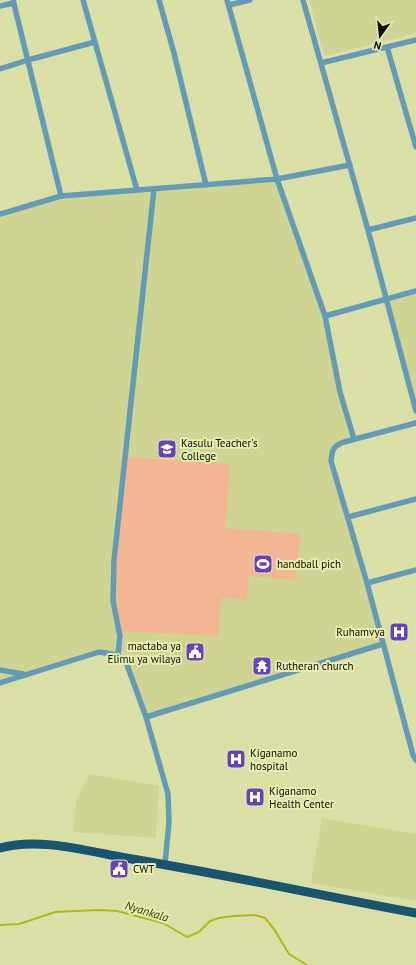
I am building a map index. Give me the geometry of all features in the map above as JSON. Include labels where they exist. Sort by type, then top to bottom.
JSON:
[{"type":"highway","points":[[0,848],[36,844],[165,864],[416,913]]},
{"type":"street","points":[[83,0],[137,190]]},
{"type":"street","points":[[159,0],[174,53],[206,185]]},
{"type":"street","points":[[250,0],[228,3],[277,179],[325,316],[340,392],[354,439]]},
{"type":"street","points":[[303,0],[368,230],[385,299],[416,410]]},
{"type":"street","points":[[0,6],[13,2],[61,196]]},
{"type":"street","points":[[321,63],[416,40]]},
{"type":"street","points":[[0,69],[95,42]]},
{"type":"street","points":[[387,47],[413,129],[416,147]]},
{"type":"street","points":[[0,214],[61,196],[277,179],[350,165]]},
{"type":"street","points":[[118,655],[120,636],[113,601],[114,560],[154,189]]},
{"type":"street","points":[[368,230],[416,218]]},
{"type":"street","points":[[325,316],[416,291]]},
{"type":"street","points":[[416,424],[354,439],[335,446],[332,451],[331,461],[367,583],[413,755],[416,760]]},
{"type":"street","points":[[348,517],[416,499]]},
{"type":"street","points":[[367,583],[416,570]]},
{"type":"street","points":[[146,717],[383,644]]},
{"type":"street","points":[[0,683],[99,652],[118,655],[126,662],[146,717],[168,794],[169,822],[165,864]]},
{"type":"street","points":[[0,670],[16,674],[29,674]]},
{"type":"shaded area","points":[[309,0],[416,0],[416,33],[324,56]]},
{"type":"shaded area","name":"Kasulu Teacher's College","points":[[277,180],[326,316],[340,392],[354,439],[336,447],[332,462],[383,643],[146,718],[127,662],[118,655],[100,652],[0,683],[0,214],[62,196]]},
{"type":"shaded area","points":[[416,294],[416,406],[388,302]]},
{"type":"shaded area","points":[[125,457],[230,464],[225,528],[300,534],[296,580],[249,576],[247,600],[221,598],[218,636],[119,631],[113,585]]},
{"type":"shaded area","points":[[89,774],[159,786],[156,838],[73,832],[76,802]]},
{"type":"shaded area","points":[[322,818],[416,834],[416,901],[311,883]]},
{"type":"waterway","name":"Nyankala","points":[[0,925],[19,924],[55,912],[99,910],[117,911],[163,923],[187,937],[199,932],[210,921],[219,918],[255,915],[265,918],[274,929],[289,954],[307,965]]},
{"type":"place","name":"Kasulu Teacher's College","points":[[167,449]]},
{"type":"place","name":"handball pich","points":[[263,564]]},
{"type":"place","name":"Ruhamvya","points":[[399,632]]},
{"type":"place","name":"mactaba ya Elimu ya wilaya","points":[[195,652]]},
{"type":"place","name":"Rutheran church","points":[[262,666]]},
{"type":"place","name":"Kiganamo hospital","points":[[236,759]]},
{"type":"place","name":"Kiganamo Health Center","points":[[255,797]]},
{"type":"place","name":"CWT","points":[[119,869]]}]
